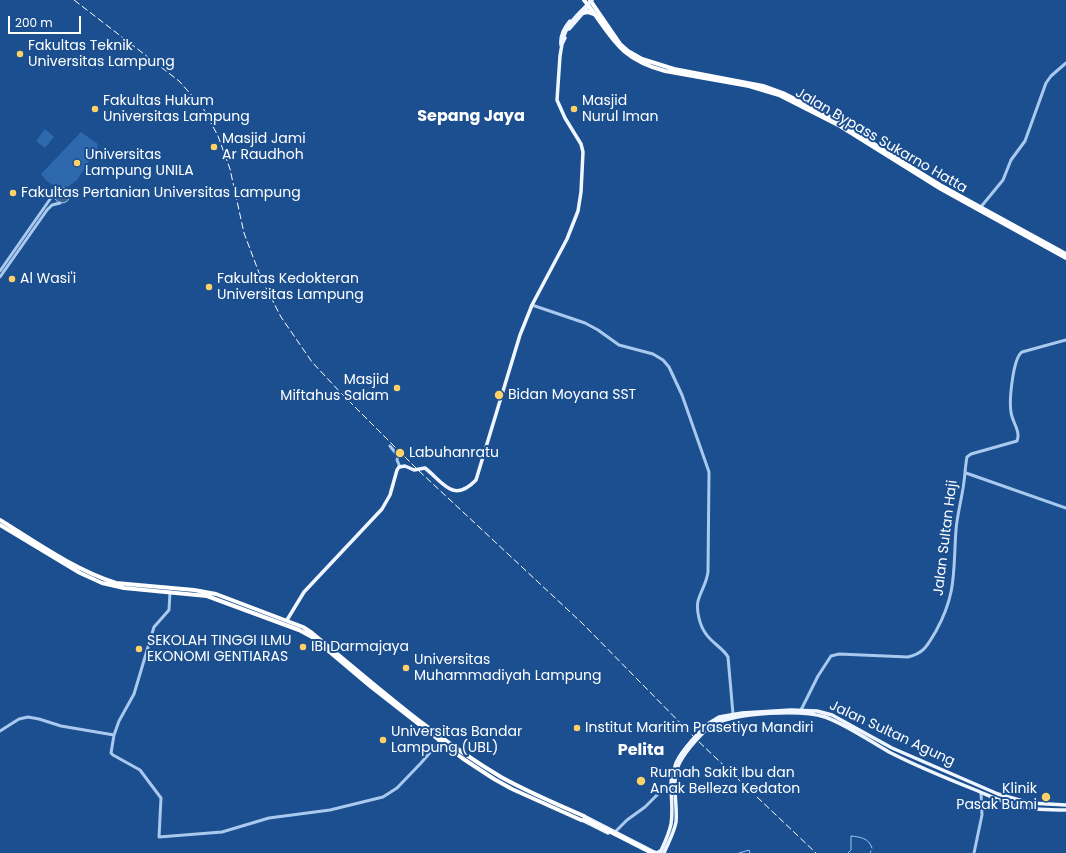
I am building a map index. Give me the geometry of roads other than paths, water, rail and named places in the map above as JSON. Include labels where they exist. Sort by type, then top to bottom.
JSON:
[{"type":"highway","name":"Jalan Bypass Sukarno Hatta","points":[[588,4],[620,44],[628,51],[648,62],[686,73],[762,89],[795,102],[840,126],[941,189],[1066,258]]},
{"type":"highway","points":[[588,4],[588,12],[596,13]]},
{"type":"highway","name":"Jalan Bypass Sukarno Hatta","points":[[686,73],[763,86],[792,98],[838,122],[980,208],[1066,254]]},
{"type":"highway","points":[[0,520],[83,570],[108,580],[123,584],[204,591],[264,614],[287,620],[308,630],[338,657],[440,741],[494,779],[519,792],[585,819]]},
{"type":"highway","points":[[0,526],[80,573],[102,583],[124,588],[207,596],[229,601]]},
{"type":"highway","points":[[270,616],[306,633],[423,723],[479,763],[519,786],[652,853]]},
{"type":"main road","points":[[562,43],[561,39],[564,30],[588,4]]},
{"type":"main road","points":[[287,620],[304,592],[382,509],[390,495],[397,470],[400,467],[405,466],[414,470],[425,468],[446,487],[455,491],[465,489],[476,480],[484,458],[515,350],[532,305],[567,239],[575,220],[580,197],[583,148],[565,118],[557,100],[557,84],[562,43],[565,32],[569,25],[588,4]]},
{"type":"main road","name":"Jalan Sultan Agung","points":[[672,789],[678,768],[689,749],[705,731],[713,725],[742,715],[801,710],[817,711],[832,716],[892,750],[998,794],[1030,803],[1066,805]]},
{"type":"main road","name":"Jalan Sultan Agung","points":[[742,715],[799,713],[822,716],[943,776],[981,793],[1019,807],[1040,810],[1066,810]]},
{"type":"main road","points":[[672,789],[677,764],[684,753],[710,725],[734,715],[742,715]]},
{"type":"main road","name":"Jalan Sultan Agung","points":[[661,852],[671,824],[671,776],[675,763],[694,736],[710,721],[719,717],[734,715]]},
{"type":"main road","points":[[686,746],[689,749]]},
{"type":"main road","points":[[943,776],[945,772]]},
{"type":"main road","points":[[997,799],[998,794]]},
{"type":"main road","points":[[585,819],[615,832],[644,849],[648,853]]},
{"type":"main road","points":[[585,819],[644,849],[656,853],[661,852]]},
{"type":"street","points":[[980,208],[1003,180],[1011,160],[1025,141],[1046,83],[1051,76],[1066,63]]},
{"type":"street","points":[[0,271],[53,195]]},
{"type":"street","points":[[0,277],[47,210],[52,205],[60,203]]},
{"type":"street","points":[[532,305],[584,323],[598,330],[619,345],[658,356],[666,363],[672,372],[682,395],[709,472],[708,572],[707,581],[699,598],[698,605],[703,631],[728,657],[734,715]]},
{"type":"street","name":"Jalan Sultan Haji","points":[[801,710],[818,676],[831,656],[840,654],[908,657],[925,649],[929,644],[945,615],[952,593],[955,569],[957,526],[968,455],[1017,441],[1019,435],[1012,418],[1010,407],[1014,370],[1020,354],[1066,340]]},
{"type":"street","points":[[390,446],[398,456],[397,460],[400,467]]},
{"type":"street","points":[[966,473],[1066,508]]},
{"type":"street","points":[[170,592],[169,610],[154,627],[134,694],[119,721],[114,735],[111,753],[140,770],[161,798],[159,837],[222,832],[269,818],[330,810],[382,797],[397,788],[422,763],[440,741]]},
{"type":"street","points":[[0,731],[19,719],[31,717],[61,726],[114,735]]},
{"type":"street","points":[[615,832],[627,820],[645,807],[662,790],[672,789]]},
{"type":"street","points":[[974,853],[982,813],[981,793]]},
{"type":"waterway","points":[[848,853],[851,850],[851,836],[866,840],[872,848]]},
{"type":"waterway","points":[[739,853],[749,850],[750,853]]},
{"type":"railway","points":[[74,0],[179,81],[203,108],[218,136],[230,169],[244,233],[261,278],[281,317],[312,362],[418,470],[583,624],[697,740],[816,853]]},
{"type":"place","name":"Fakultas Teknik Universitas Lampung","points":[[20,54]]},
{"type":"place","name":"Fakultas Hukum Universitas Lampung","points":[[95,109]]},
{"type":"place","name":"Masjid Nurul Iman","points":[[574,109]]},
{"type":"place","name":"Masjid Jami Ar Raudhoh","points":[[214,147]]},
{"type":"place","name":"Universitas Lampung UNILA","points":[[77,163]]},
{"type":"place","name":"Fakultas Pertanian Universitas Lampung","points":[[13,193]]},
{"type":"place","name":"Al Wasi'i","points":[[12,279]]},
{"type":"place","name":"Fakultas Kedokteran Universitas Lampung","points":[[209,287]]},
{"type":"place","name":"Masjid Miftahus Salam","points":[[397,388]]},
{"type":"place","name":"Bidan Moyana SST","points":[[499,395]]},
{"type":"place","name":"Labuhanratu","points":[[400,453]]},
{"type":"place","name":"IBI Darmajaya","points":[[303,647]]},
{"type":"place","name":"SEKOLAH TINGGI ILMU EKONOMI GENTIARAS","points":[[139,649]]},
{"type":"place","name":"Universitas Muhammadiyah Lampung","points":[[406,668]]},
{"type":"place","name":"Institut Maritim Prasetiya Mandiri","points":[[577,728]]},
{"type":"place","name":"Universitas Bandar Lampung (UBL)","points":[[383,740]]},
{"type":"place","name":"Rumah Sakit Ibu dan Anak Belleza Kedaton","points":[[641,781]]},
{"type":"place","name":"Klinik Pasak Bumi","points":[[1046,797]]},
{"type":"district","name":"Sepang Jaya","points":[[471,117]]},
{"type":"district","name":"Pelita","points":[[641,751]]}]
